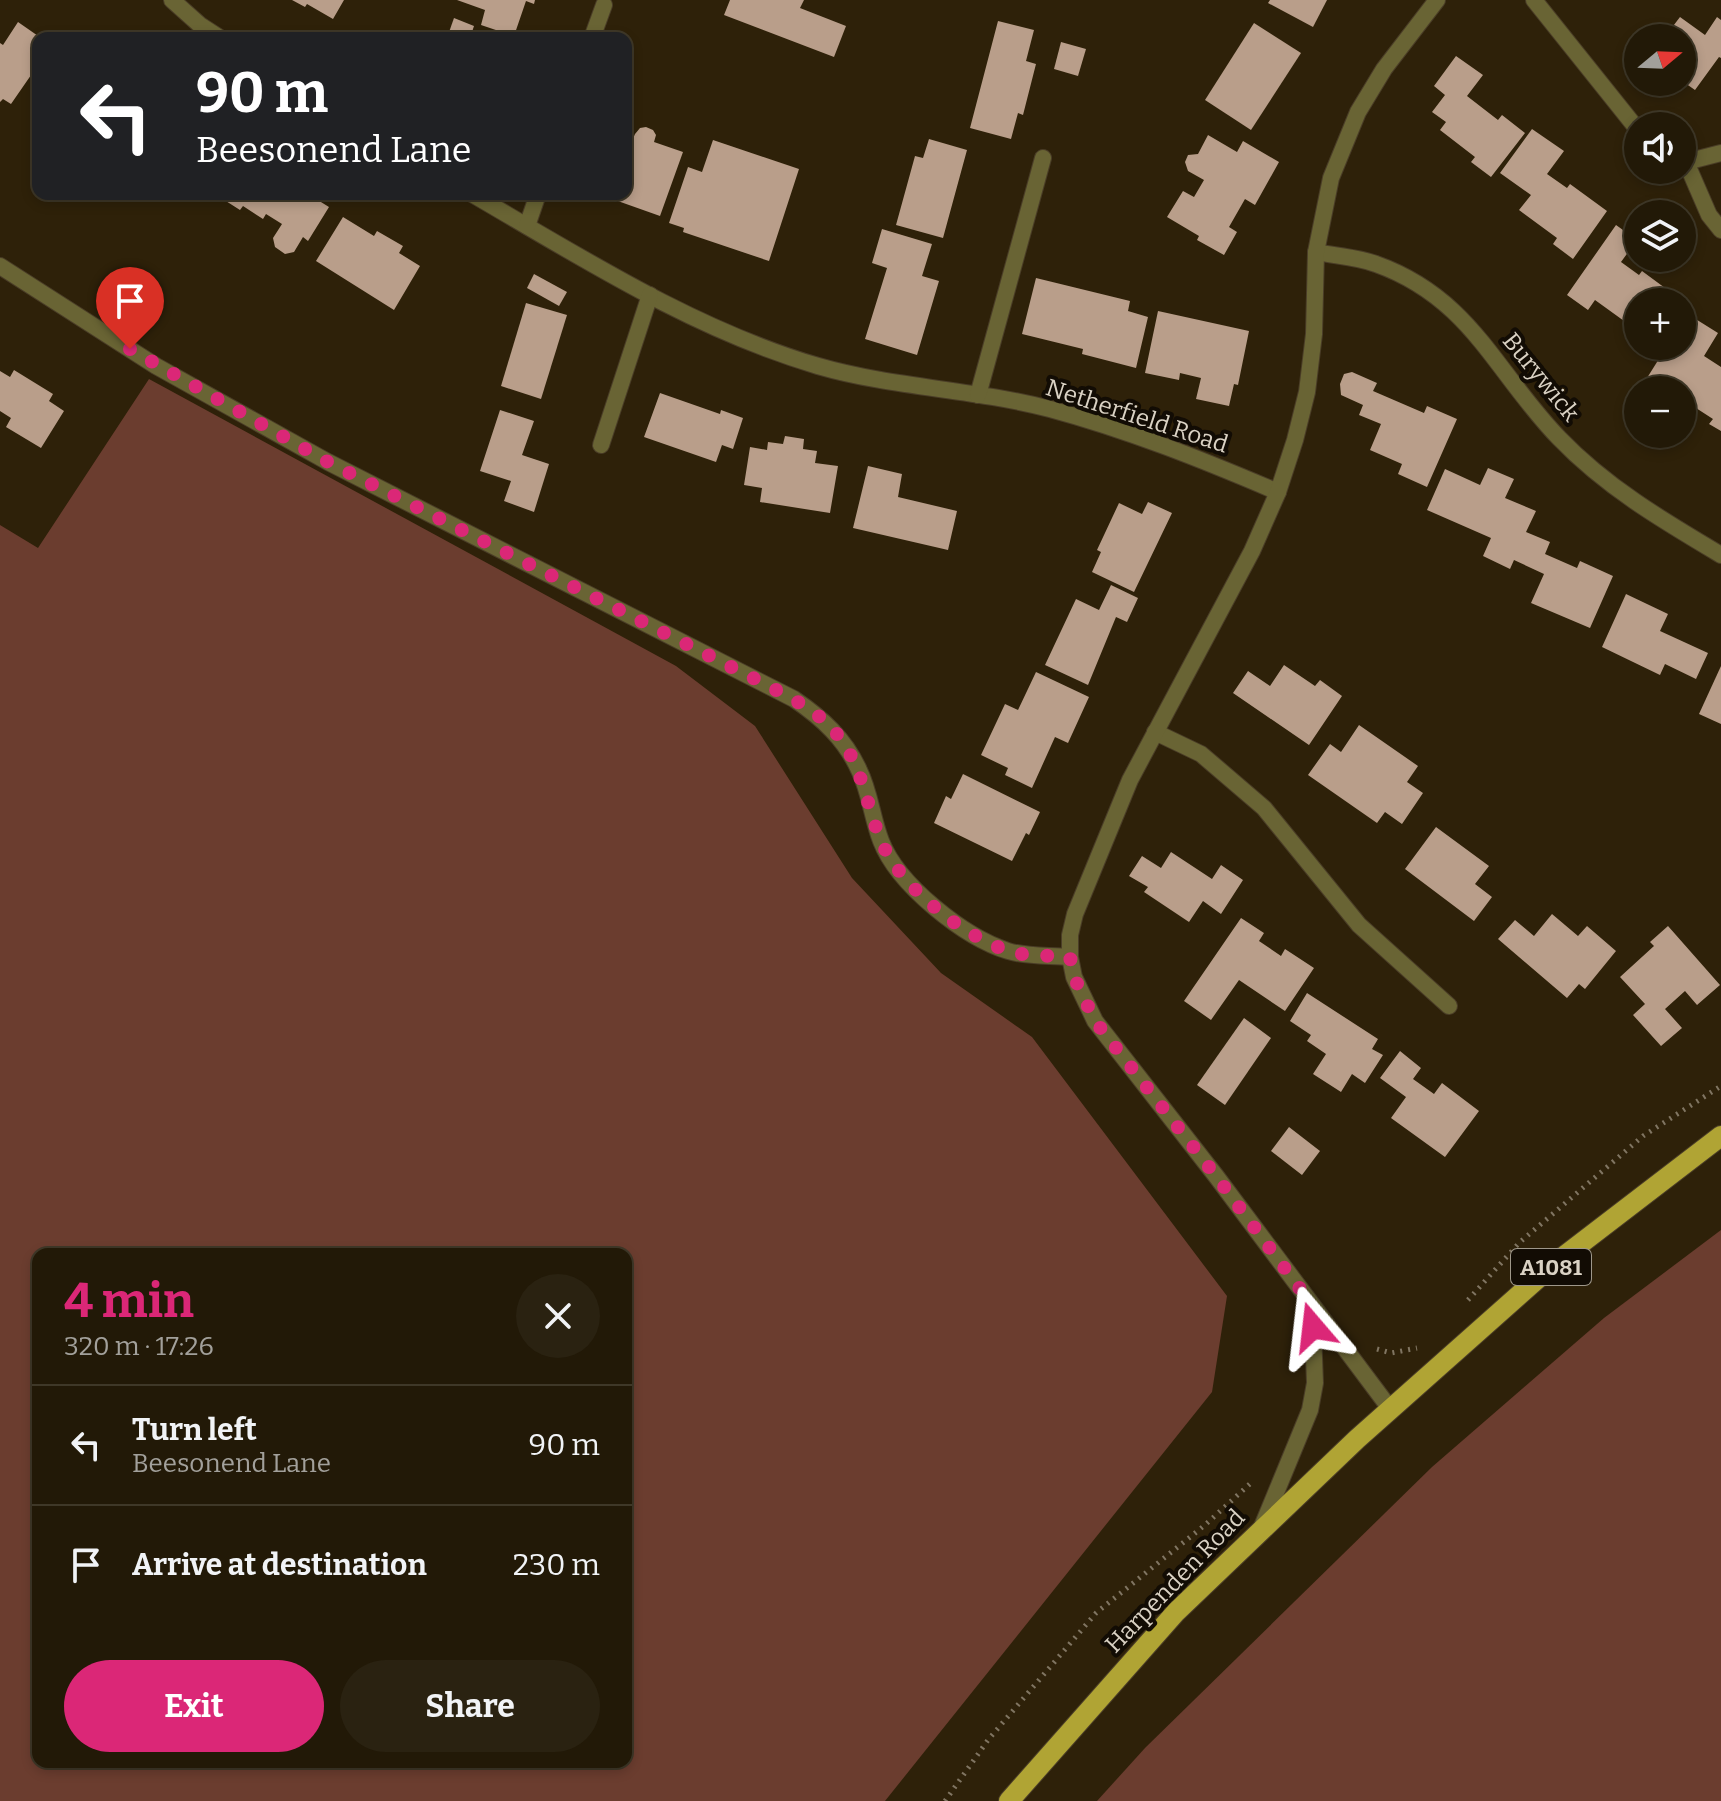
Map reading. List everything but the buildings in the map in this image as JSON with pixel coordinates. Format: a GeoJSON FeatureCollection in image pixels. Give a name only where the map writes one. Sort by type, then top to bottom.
{"type":"FeatureCollection","features":[{"type":"Feature","properties":{"kind":"main road","name":"A1081"},"geometry":{"type":"LineString","coordinates":[[1391,1410],[1554,1264],[1721,1136]]}},
{"type":"Feature","properties":{"kind":"main road","name":"Harpenden Road"},"geometry":{"type":"LineString","coordinates":[[1009,1801],[1176,1612],[1391,1410]]}},
{"type":"Feature","properties":{"kind":"street"},"geometry":{"type":"LineString","coordinates":[[172,0],[211,32]]}},
{"type":"Feature","properties":{"kind":"street"},"geometry":{"type":"LineString","coordinates":[[1391,1410],[1216,1176],[1095,1021],[1074,977],[1070,935],[1075,914],[1130,780],[1252,551],[1278,492],[1307,392],[1314,334],[1316,252],[1331,178],[1358,112],[1384,69],[1437,0]]}},
{"type":"Feature","properties":{"kind":"street"},"geometry":{"type":"LineString","coordinates":[[1534,0],[1624,112]]}},
{"type":"Feature","properties":{"kind":"street"},"geometry":{"type":"LineString","coordinates":[[594,32],[604,5]]}},
{"type":"Feature","properties":{"kind":"street"},"geometry":{"type":"LineString","coordinates":[[1696,159],[1721,153]]}},
{"type":"Feature","properties":{"kind":"street"},"geometry":{"type":"LineString","coordinates":[[978,395],[1043,158]]}},
{"type":"Feature","properties":{"kind":"street"},"geometry":{"type":"LineString","coordinates":[[1694,184],[1709,215],[1721,230]]}},
{"type":"Feature","properties":{"kind":"street","name":"Netherfield Road"},"geometry":{"type":"LineString","coordinates":[[482,200],[650,295],[744,340],[818,366],[887,382],[1049,409],[1193,457],[1278,492]]}},
{"type":"Feature","properties":{"kind":"street"},"geometry":{"type":"LineString","coordinates":[[527,226],[536,200]]}},
{"type":"Feature","properties":{"kind":"street","name":"Burywick"},"geometry":{"type":"LineString","coordinates":[[1316,252],[1375,263],[1413,280],[1444,300],[1473,330],[1556,435],[1596,474],[1646,511],[1721,555]]}},
{"type":"Feature","properties":{"kind":"street"},"geometry":{"type":"LineString","coordinates":[[0,266],[156,366],[328,462],[794,699],[818,715],[842,739],[860,772],[882,843],[896,868],[923,896],[967,932],[988,943],[1012,952],[1070,957]]}},
{"type":"Feature","properties":{"kind":"street"},"geometry":{"type":"LineString","coordinates":[[601,445],[650,295]]}},
{"type":"Feature","properties":{"kind":"street"},"geometry":{"type":"LineString","coordinates":[[1155,732],[1201,754],[1264,808],[1359,925],[1449,1006]]}},
{"type":"Feature","properties":{"kind":"street"},"geometry":{"type":"LineString","coordinates":[[1261,1531],[1310,1410],[1315,1383],[1312,1305]]}},
{"type":"Feature","properties":{"kind":"path"},"geometry":{"type":"LineString","coordinates":[[1466,1302],[1519,1243],[1643,1136],[1721,1086]]}},
{"type":"Feature","properties":{"kind":"path"},"geometry":{"type":"LineString","coordinates":[[1369,1344],[1391,1353],[1408,1351],[1427,1342]]}},
{"type":"Feature","properties":{"kind":"path"},"geometry":{"type":"LineString","coordinates":[[945,1801],[988,1740],[1096,1613],[1205,1525],[1258,1477]]}},
{"type":"Feature","properties":{"kind":"shaded area"},"geometry":{"type":"Polygon","coordinates":[[[149,379],[676,666],[755,726],[852,878],[941,973],[1032,1037],[1227,1296],[1212,1392],[885,1801],[0,1801],[0,525],[38,548],[149,379]]]}},
{"type":"Feature","properties":{"kind":"shaded area"},"geometry":{"type":"Polygon","coordinates":[[[1721,1230],[1721,1801],[1097,1801],[1145,1748],[1432,1467],[1604,1318],[1721,1230]]]}},
{"type":"Feature","properties":{"kind":"route"},"geometry":{"type":"LineString","coordinates":[[130,349],[328,462],[794,699],[818,715],[842,739],[860,772],[882,843],[896,868],[923,896],[967,932],[988,943],[1012,952],[1070,957],[1081,995],[1095,1021],[1312,1305],[1313,1327]]}}]}
